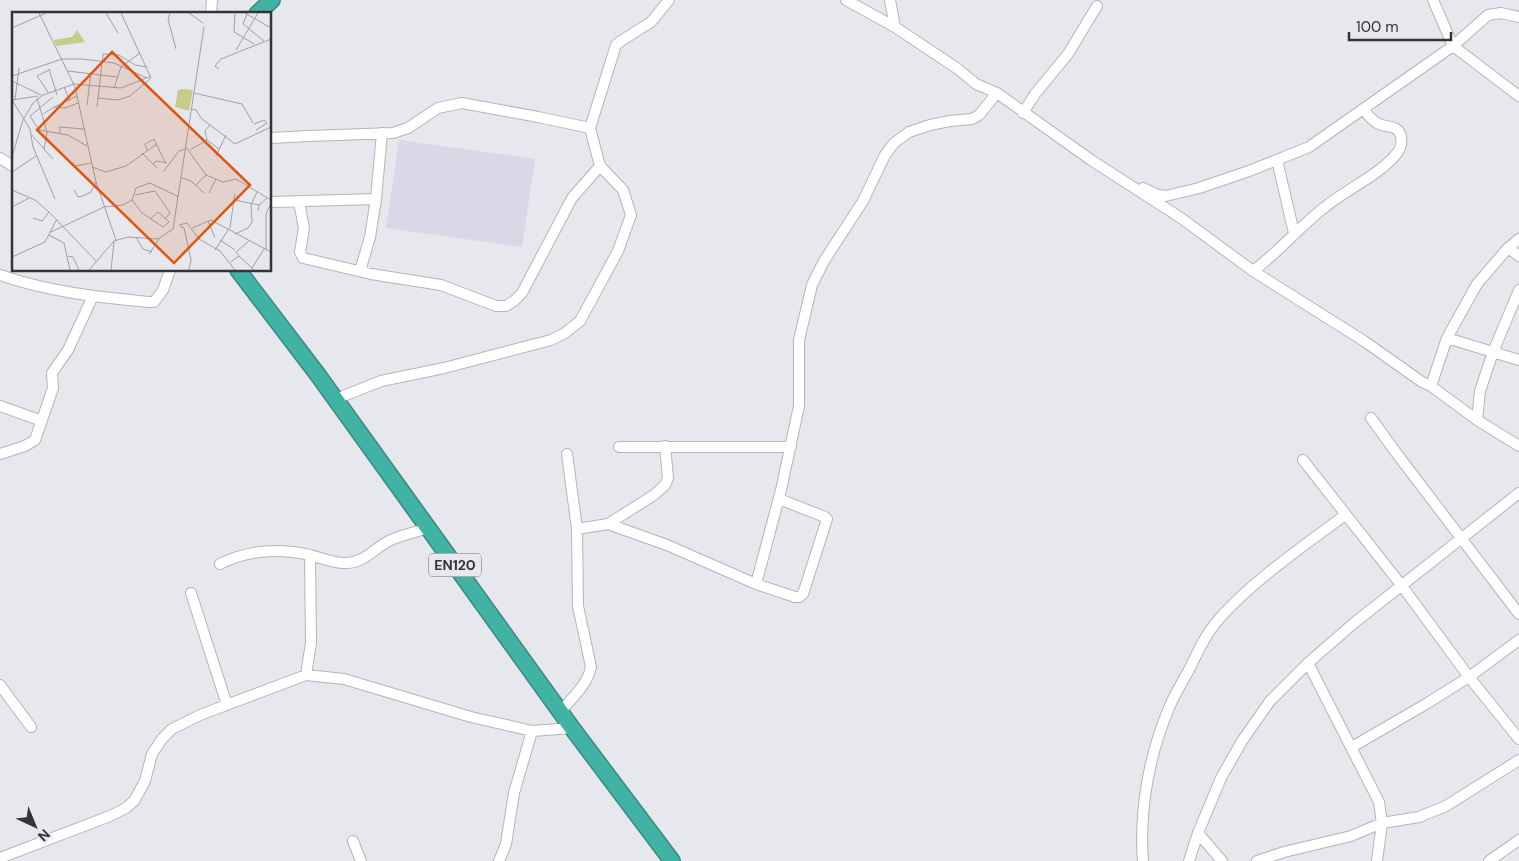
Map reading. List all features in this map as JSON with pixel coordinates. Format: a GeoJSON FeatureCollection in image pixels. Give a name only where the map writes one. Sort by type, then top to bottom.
{"type":"FeatureCollection","features":[{"type":"Feature","properties":{"kind":"highway"},"geometry":{"type":"LineString","coordinates":[[259,12],[272,0]]}},
{"type":"Feature","properties":{"kind":"highway","name":"EN120"},"geometry":{"type":"LineString","coordinates":[[239,271],[336,399],[562,711],[572,728],[672,861]]}},
{"type":"Feature","properties":{"kind":"street"},"geometry":{"type":"LineString","coordinates":[[336,399],[381,381],[444,368],[551,340],[565,333],[580,321],[618,251],[631,215],[623,190],[600,166],[590,128],[616,46],[651,22],[669,0]]}},
{"type":"Feature","properties":{"kind":"street"},"geometry":{"type":"LineString","coordinates":[[846,0],[895,27],[958,69],[976,84],[997,93],[1091,160],[1182,218],[1253,271],[1364,341],[1422,382],[1431,386],[1477,420],[1519,446]]}},
{"type":"Feature","properties":{"kind":"street"},"geometry":{"type":"LineString","coordinates":[[890,0],[895,27]]}},
{"type":"Feature","properties":{"kind":"street"},"geometry":{"type":"LineString","coordinates":[[1433,0],[1453,46],[1519,96]]}},
{"type":"Feature","properties":{"kind":"street"},"geometry":{"type":"LineString","coordinates":[[1023,113],[1035,94],[1068,54],[1097,6]]}},
{"type":"Feature","properties":{"kind":"street"},"geometry":{"type":"LineString","coordinates":[[1126,181],[1166,196],[1199,188],[1309,147],[1453,46],[1488,15],[1501,13],[1519,17]]}},
{"type":"Feature","properties":{"kind":"street"},"geometry":{"type":"LineString","coordinates":[[756,584],[779,500],[799,406],[799,340],[812,284],[824,261],[863,201],[885,156],[894,143],[909,132],[930,125],[972,119],[979,115],[997,93]]}},
{"type":"Feature","properties":{"kind":"street"},"geometry":{"type":"LineString","coordinates":[[271,138],[393,133],[408,128],[438,108],[462,103],[590,128]]}},
{"type":"Feature","properties":{"kind":"street"},"geometry":{"type":"LineString","coordinates":[[1253,271],[1268,260],[1294,233],[1324,207],[1348,189],[1374,174],[1400,150],[1401,136],[1397,129],[1389,125],[1379,124],[1363,109]]}},
{"type":"Feature","properties":{"kind":"street"},"geometry":{"type":"LineString","coordinates":[[360,271],[370,237],[376,199],[382,133]]}},
{"type":"Feature","properties":{"kind":"street"},"geometry":{"type":"LineString","coordinates":[[0,158],[12,166]]}},
{"type":"Feature","properties":{"kind":"street"},"geometry":{"type":"LineString","coordinates":[[1277,160],[1294,233]]}},
{"type":"Feature","properties":{"kind":"street"},"geometry":{"type":"LineString","coordinates":[[299,202],[304,228],[300,252],[301,257],[360,271],[441,285],[485,303],[506,306],[522,294],[572,198],[600,166]]}},
{"type":"Feature","properties":{"kind":"street"},"geometry":{"type":"LineString","coordinates":[[271,202],[376,199]]}},
{"type":"Feature","properties":{"kind":"street"},"geometry":{"type":"LineString","coordinates":[[1431,386],[1447,338],[1477,284],[1508,248],[1519,239]]}},
{"type":"Feature","properties":{"kind":"street"},"geometry":{"type":"LineString","coordinates":[[1508,248],[1519,256]]}},
{"type":"Feature","properties":{"kind":"street"},"geometry":{"type":"LineString","coordinates":[[0,275],[24,283],[76,294],[154,302],[163,290],[170,271]]}},
{"type":"Feature","properties":{"kind":"street"},"geometry":{"type":"LineString","coordinates":[[1477,420],[1480,391],[1493,352],[1519,290]]}},
{"type":"Feature","properties":{"kind":"street"},"geometry":{"type":"LineString","coordinates":[[0,454],[25,446],[36,440],[53,388],[52,373],[68,350],[93,296]]}},
{"type":"Feature","properties":{"kind":"street"},"geometry":{"type":"LineString","coordinates":[[1447,338],[1519,360]]}},
{"type":"Feature","properties":{"kind":"street"},"geometry":{"type":"LineString","coordinates":[[0,406],[42,421]]}},
{"type":"Feature","properties":{"kind":"street"},"geometry":{"type":"LineString","coordinates":[[1371,418],[1519,614]]}},
{"type":"Feature","properties":{"kind":"street"},"geometry":{"type":"LineString","coordinates":[[577,529],[608,524],[654,495],[665,485],[668,478],[666,446]]}},
{"type":"Feature","properties":{"kind":"street"},"geometry":{"type":"LineString","coordinates":[[619,447],[791,447]]}},
{"type":"Feature","properties":{"kind":"street"},"geometry":{"type":"LineString","coordinates":[[562,711],[585,682],[590,674],[591,667],[578,606],[577,529],[566,454]]}},
{"type":"Feature","properties":{"kind":"street"},"geometry":{"type":"LineString","coordinates":[[1303,460],[1402,586],[1469,677],[1519,739]]}},
{"type":"Feature","properties":{"kind":"street"},"geometry":{"type":"LineString","coordinates":[[1189,861],[1198,833],[1221,778],[1242,741],[1270,701],[1308,663],[1354,624],[1519,493]]}},
{"type":"Feature","properties":{"kind":"street"},"geometry":{"type":"LineString","coordinates":[[608,524],[667,544],[756,584],[799,597],[803,594],[827,519],[779,500]]}},
{"type":"Feature","properties":{"kind":"street"},"geometry":{"type":"LineString","coordinates":[[1143,861],[1141,837],[1148,778],[1156,745],[1168,708],[1205,638],[1219,619],[1250,590],[1293,554],[1345,515]]}},
{"type":"Feature","properties":{"kind":"street"},"geometry":{"type":"LineString","coordinates":[[220,564],[232,558],[270,550],[287,550],[345,563],[356,562],[366,558],[390,540],[428,528]]}},
{"type":"Feature","properties":{"kind":"street"},"geometry":{"type":"LineString","coordinates":[[306,675],[311,643],[310,555]]}},
{"type":"Feature","properties":{"kind":"street"},"geometry":{"type":"LineString","coordinates":[[191,593],[227,705]]}},
{"type":"Feature","properties":{"kind":"street"},"geometry":{"type":"LineString","coordinates":[[1352,747],[1469,677],[1519,640]]}},
{"type":"Feature","properties":{"kind":"street"},"geometry":{"type":"LineString","coordinates":[[1308,663],[1379,802],[1382,822],[1377,861]]}},
{"type":"Feature","properties":{"kind":"street"},"geometry":{"type":"LineString","coordinates":[[0,858],[110,816],[126,808],[140,792],[152,754],[162,739],[172,729],[227,705],[306,675],[344,679],[471,717],[532,731],[572,728]]}},
{"type":"Feature","properties":{"kind":"street"},"geometry":{"type":"LineString","coordinates":[[1,690],[31,727]]}},
{"type":"Feature","properties":{"kind":"street"},"geometry":{"type":"LineString","coordinates":[[499,861],[506,844],[514,793],[532,731]]}},
{"type":"Feature","properties":{"kind":"street"},"geometry":{"type":"LineString","coordinates":[[1257,861],[1284,852],[1352,836],[1382,822],[1419,817],[1446,806],[1519,760]]}},
{"type":"Feature","properties":{"kind":"street"},"geometry":{"type":"LineString","coordinates":[[1198,833],[1222,861]]}},
{"type":"Feature","properties":{"kind":"street"},"geometry":{"type":"LineString","coordinates":[[1489,861],[1519,840]]}},
{"type":"Feature","properties":{"kind":"street"},"geometry":{"type":"LineString","coordinates":[[354,841],[361,861]]}},
{"type":"Feature","properties":{"kind":"shaded area"},"geometry":{"type":"Polygon","coordinates":[[[399,140],[535,159],[522,247],[386,228],[399,140]]]}}]}
